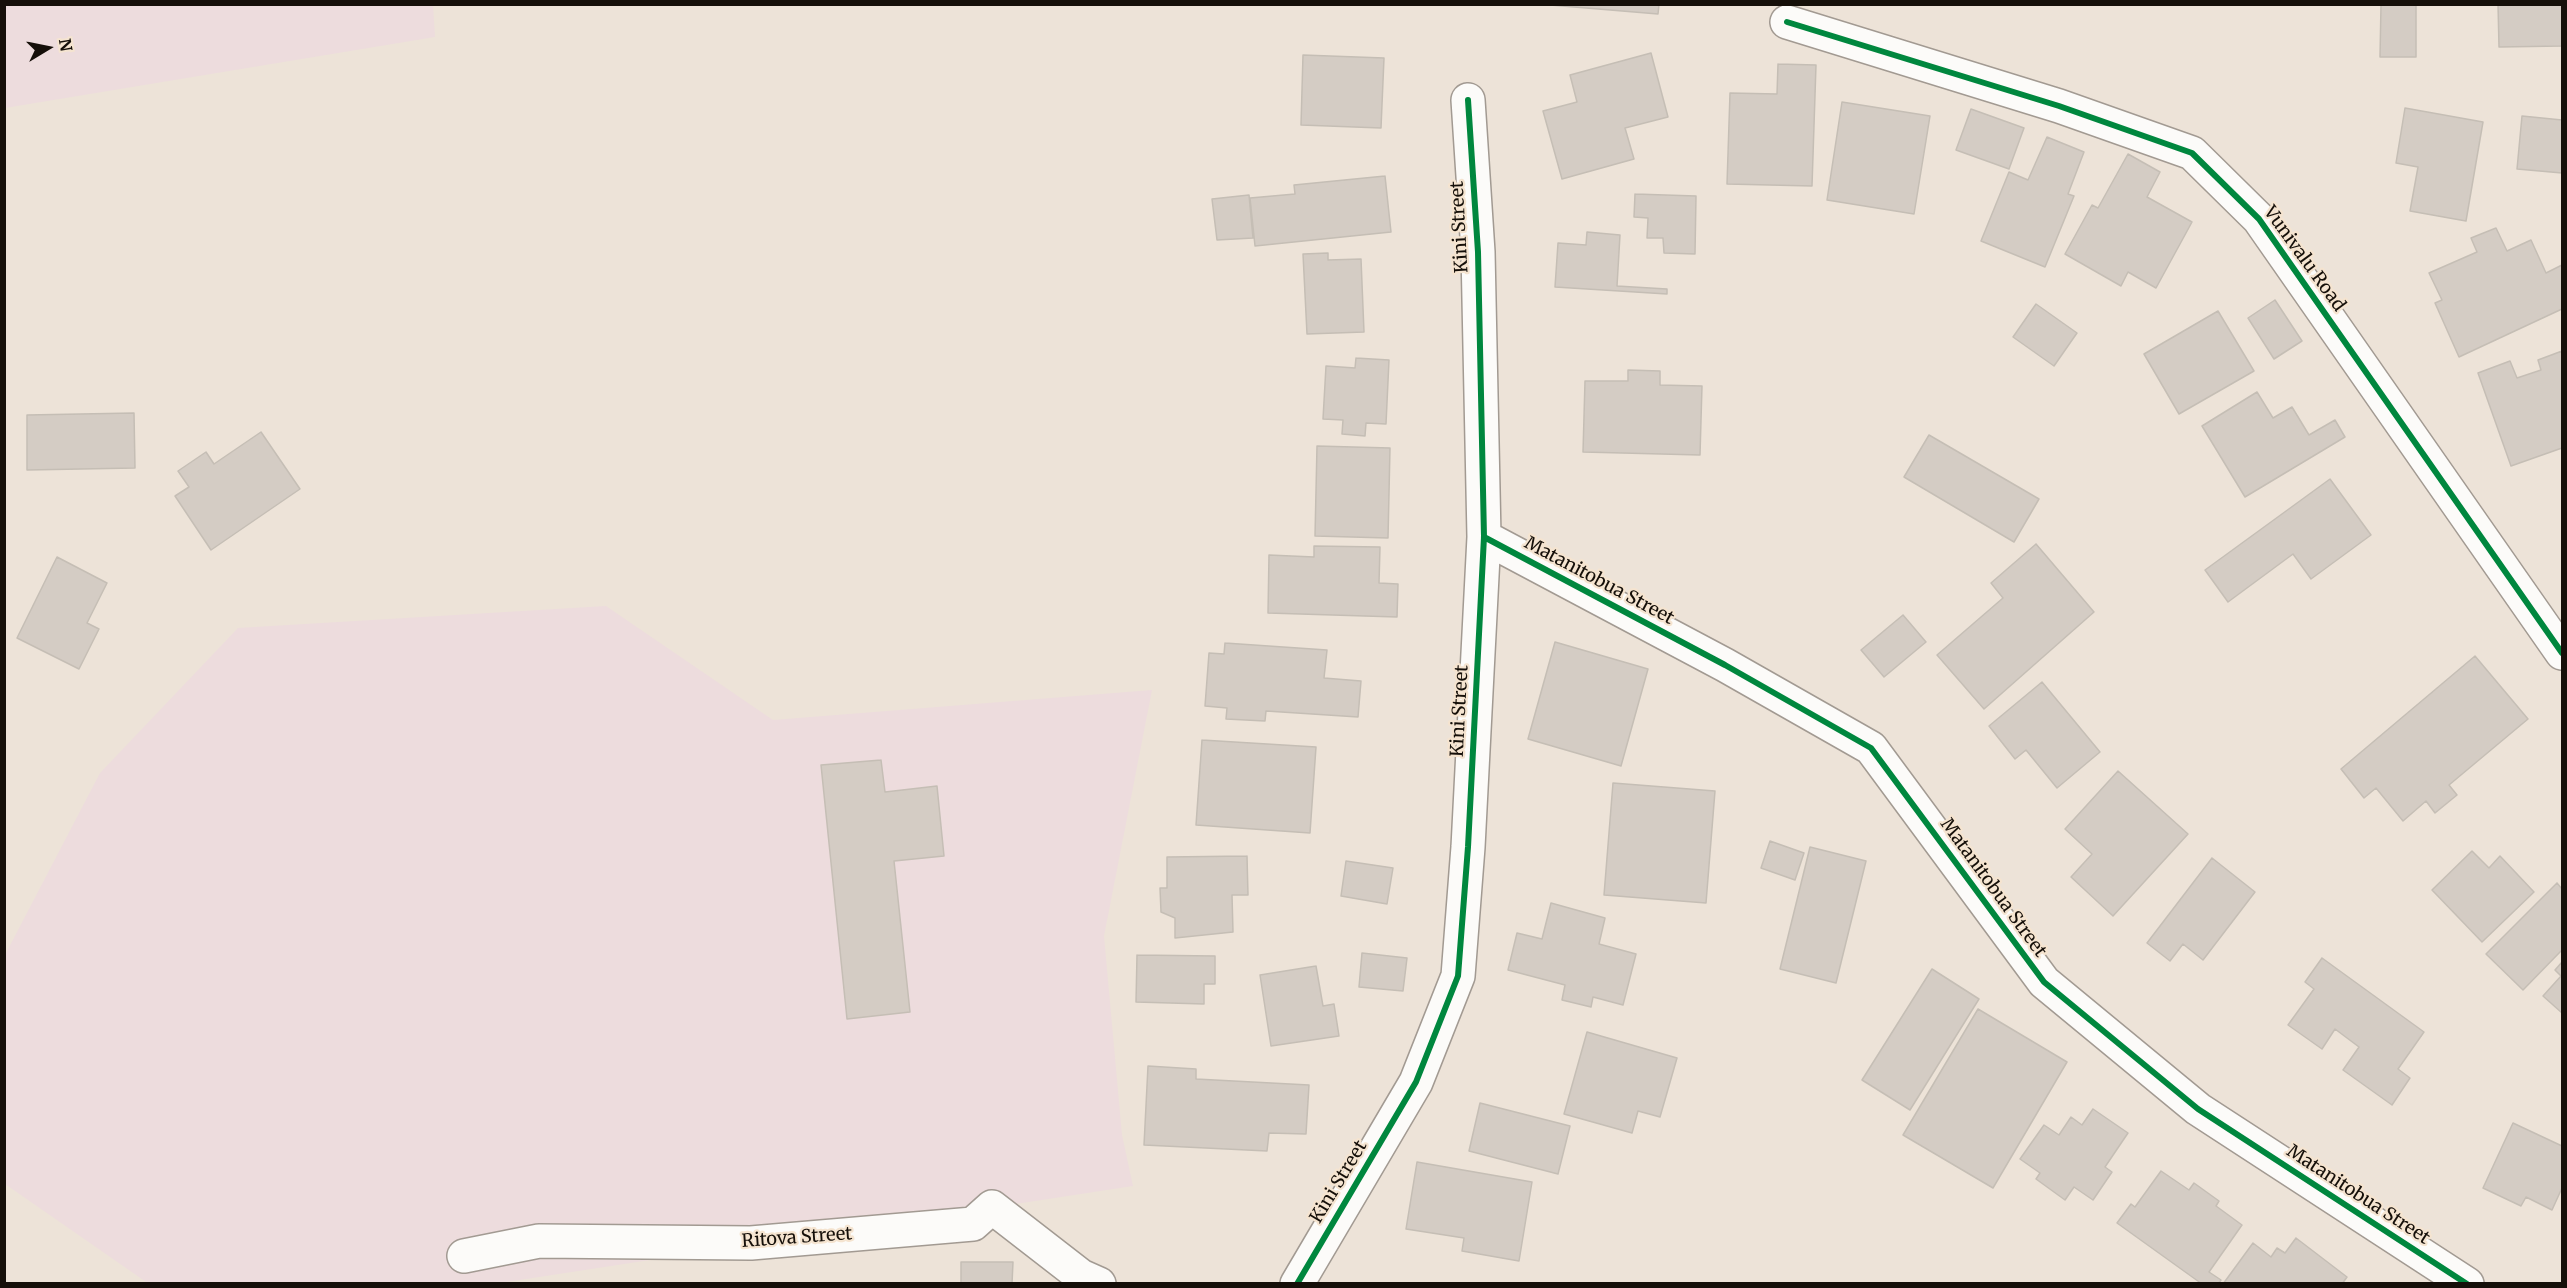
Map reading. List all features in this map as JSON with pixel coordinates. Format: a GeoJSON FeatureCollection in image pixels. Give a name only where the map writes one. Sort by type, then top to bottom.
{"type":"FeatureCollection","features":[{"type":"Feature","properties":{"kind":"street","name":"Vunivalu Road"},"geometry":{"type":"LineString","coordinates":[[1787,22],[2059,106],[2192,153],[2259,219],[2553,625],[2562,653]]}},
{"type":"Feature","properties":{"kind":"street","name":"Kini Street"},"geometry":{"type":"LineString","coordinates":[[1297,1284],[1416,1082],[1458,976],[1468,847],[1484,537],[1478,252],[1468,100]]}},
{"type":"Feature","properties":{"kind":"street","name":"Matanitobua Street"},"geometry":{"type":"LineString","coordinates":[[1484,537],[1725,665],[1871,748],[2044,982],[2198,1109],[2467,1284]]}},
{"type":"Feature","properties":{"kind":"street","name":"Ritova Street"},"geometry":{"type":"LineString","coordinates":[[464,1257],[539,1241],[751,1243],[973,1224],[992,1207],[1082,1276],[1099,1284]]}},
{"type":"Feature","properties":{"kind":"shaded area"},"geometry":{"type":"Polygon","coordinates":[[[5,4],[433,5],[435,37],[5,108],[5,4]]]}},
{"type":"Feature","properties":{"kind":"shaded area"},"geometry":{"type":"Polygon","coordinates":[[[606,606],[773,720],[1152,690],[1104,936],[1122,1135],[1133,1186],[500,1283],[149,1284],[5,1184],[5,955],[100,773],[238,628],[606,606]]]}},
{"type":"Feature","properties":{"kind":"building"},"geometry":{"type":"Polygon","coordinates":[[[1538,4],[1659,4],[1658,14],[1538,4]]]}},
{"type":"Feature","properties":{"kind":"building"},"geometry":{"type":"Polygon","coordinates":[[[2498,4],[2562,4],[2562,46],[2499,47],[2498,4]]]}},
{"type":"Feature","properties":{"kind":"building"},"geometry":{"type":"Polygon","coordinates":[[[2381,5],[2416,5],[2416,57],[2380,57],[2381,5]]]}},
{"type":"Feature","properties":{"kind":"building"},"geometry":{"type":"Polygon","coordinates":[[[1651,53],[1668,117],[1625,128],[1634,159],[1562,179],[1543,111],[1577,102],[1570,75],[1651,53]]]}},
{"type":"Feature","properties":{"kind":"building"},"geometry":{"type":"Polygon","coordinates":[[[1303,55],[1384,58],[1381,128],[1301,125],[1303,55]]]}},
{"type":"Feature","properties":{"kind":"building"},"geometry":{"type":"Polygon","coordinates":[[[1778,64],[1816,65],[1812,186],[1727,184],[1730,93],[1777,94],[1778,64]]]}},
{"type":"Feature","properties":{"kind":"building"},"geometry":{"type":"Polygon","coordinates":[[[1842,102],[1930,116],[1914,214],[1827,200],[1842,102]]]}},
{"type":"Feature","properties":{"kind":"building"},"geometry":{"type":"Polygon","coordinates":[[[2405,108],[2483,122],[2466,221],[2410,211],[2418,167],[2396,163],[2405,108]]]}},
{"type":"Feature","properties":{"kind":"building"},"geometry":{"type":"Polygon","coordinates":[[[1971,109],[2024,128],[2009,169],[1956,150],[1971,109]]]}},
{"type":"Feature","properties":{"kind":"building"},"geometry":{"type":"Polygon","coordinates":[[[2522,116],[2562,120],[2562,173],[2517,169],[2522,116]]]}},
{"type":"Feature","properties":{"kind":"building"},"geometry":{"type":"Polygon","coordinates":[[[2047,137],[2084,152],[2068,194],[2074,196],[2045,267],[1981,241],[2009,172],[2028,180],[2047,137]]]}},
{"type":"Feature","properties":{"kind":"building"},"geometry":{"type":"Polygon","coordinates":[[[2128,154],[2160,172],[2147,197],[2192,222],[2156,288],[2128,272],[2121,286],[2065,254],[2092,205],[2098,208],[2128,154]]]}},
{"type":"Feature","properties":{"kind":"building"},"geometry":{"type":"Polygon","coordinates":[[[1385,176],[1391,232],[1255,246],[1250,198],[1295,194],[1294,185],[1385,176]]]}},
{"type":"Feature","properties":{"kind":"building"},"geometry":{"type":"Polygon","coordinates":[[[1635,194],[1696,196],[1695,254],[1664,253],[1663,238],[1647,238],[1648,218],[1634,217],[1635,194]]]}},
{"type":"Feature","properties":{"kind":"building"},"geometry":{"type":"Polygon","coordinates":[[[1249,195],[1253,238],[1217,240],[1212,199],[1249,195]]]}},
{"type":"Feature","properties":{"kind":"building"},"geometry":{"type":"Polygon","coordinates":[[[2496,228],[2507,251],[2531,240],[2546,273],[2562,265],[2562,309],[2459,357],[2435,303],[2442,300],[2429,273],[2477,252],[2471,238],[2496,228]]]}},
{"type":"Feature","properties":{"kind":"building"},"geometry":{"type":"Polygon","coordinates":[[[1587,232],[1620,235],[1617,286],[1667,289],[1667,294],[1555,287],[1558,243],[1586,245],[1587,232]]]}},
{"type":"Feature","properties":{"kind":"building"},"geometry":{"type":"Polygon","coordinates":[[[1328,253],[1328,260],[1361,259],[1364,332],[1307,334],[1303,254],[1328,253]]]}},
{"type":"Feature","properties":{"kind":"building"},"geometry":{"type":"Polygon","coordinates":[[[2275,300],[2302,341],[2274,359],[2248,318],[2275,300]]]}},
{"type":"Feature","properties":{"kind":"building"},"geometry":{"type":"Polygon","coordinates":[[[2036,304],[2077,333],[2054,366],[2013,337],[2036,304]]]}},
{"type":"Feature","properties":{"kind":"building"},"geometry":{"type":"Polygon","coordinates":[[[2218,311],[2254,371],[2179,414],[2144,354],[2218,311]]]}},
{"type":"Feature","properties":{"kind":"building"},"geometry":{"type":"Polygon","coordinates":[[[2562,351],[2562,448],[2511,466],[2478,373],[2510,361],[2517,378],[2541,370],[2538,360],[2562,351]]]}},
{"type":"Feature","properties":{"kind":"building"},"geometry":{"type":"Polygon","coordinates":[[[1356,358],[1389,360],[1386,424],[1366,423],[1365,436],[1342,434],[1343,420],[1323,419],[1326,366],[1355,368],[1356,358]]]}},
{"type":"Feature","properties":{"kind":"building"},"geometry":{"type":"Polygon","coordinates":[[[1628,370],[1660,371],[1660,385],[1702,386],[1700,455],[1583,452],[1585,381],[1628,381],[1628,370]]]}},
{"type":"Feature","properties":{"kind":"building"},"geometry":{"type":"Polygon","coordinates":[[[2257,392],[2273,418],[2292,407],[2309,435],[2335,420],[2345,437],[2245,497],[2202,426],[2257,392]]]}},
{"type":"Feature","properties":{"kind":"building"},"geometry":{"type":"Polygon","coordinates":[[[134,413],[135,468],[27,470],[27,415],[134,413]]]}},
{"type":"Feature","properties":{"kind":"building"},"geometry":{"type":"Polygon","coordinates":[[[261,432],[300,489],[211,550],[175,496],[189,487],[178,471],[206,452],[214,464],[261,432]]]}},
{"type":"Feature","properties":{"kind":"building"},"geometry":{"type":"Polygon","coordinates":[[[1929,435],[2039,499],[2014,542],[1904,477],[1929,435]]]}},
{"type":"Feature","properties":{"kind":"building"},"geometry":{"type":"Polygon","coordinates":[[[1317,446],[1390,448],[1388,538],[1315,536],[1317,446]]]}},
{"type":"Feature","properties":{"kind":"building"},"geometry":{"type":"Polygon","coordinates":[[[2330,479],[2371,535],[2311,579],[2293,554],[2228,602],[2205,570],[2330,479]]]}},
{"type":"Feature","properties":{"kind":"building"},"geometry":{"type":"Polygon","coordinates":[[[2036,544],[2094,612],[1984,709],[1937,655],[2003,598],[1991,583],[2036,544]]]}},
{"type":"Feature","properties":{"kind":"building"},"geometry":{"type":"Polygon","coordinates":[[[1314,546],[1380,547],[1379,583],[1398,584],[1397,617],[1268,613],[1269,555],[1314,557],[1314,546]]]}},
{"type":"Feature","properties":{"kind":"building"},"geometry":{"type":"Polygon","coordinates":[[[57,557],[107,583],[87,623],[99,629],[79,669],[17,638],[57,557]]]}},
{"type":"Feature","properties":{"kind":"building"},"geometry":{"type":"Polygon","coordinates":[[[1903,615],[1926,642],[1884,677],[1861,650],[1903,615]]]}},
{"type":"Feature","properties":{"kind":"building"},"geometry":{"type":"Polygon","coordinates":[[[1555,642],[1648,669],[1621,766],[1528,739],[1555,642]]]}},
{"type":"Feature","properties":{"kind":"building"},"geometry":{"type":"Polygon","coordinates":[[[1225,643],[1327,650],[1324,678],[1361,681],[1358,717],[1266,711],[1265,721],[1226,719],[1227,708],[1205,706],[1209,653],[1224,654],[1225,643]]]}},
{"type":"Feature","properties":{"kind":"building"},"geometry":{"type":"Polygon","coordinates":[[[2475,656],[2528,719],[2449,785],[2457,795],[2435,813],[2426,801],[2403,821],[2376,788],[2364,798],[2341,769],[2475,656]]]}},
{"type":"Feature","properties":{"kind":"building"},"geometry":{"type":"Polygon","coordinates":[[[2042,682],[2100,752],[2057,788],[2026,750],[2015,759],[1989,726],[2042,682]]]}},
{"type":"Feature","properties":{"kind":"building"},"geometry":{"type":"Polygon","coordinates":[[[1202,740],[1316,747],[1310,833],[1196,825],[1202,740]]]}},
{"type":"Feature","properties":{"kind":"building"},"geometry":{"type":"Polygon","coordinates":[[[881,760],[885,792],[937,786],[944,856],[894,861],[910,1012],[847,1019],[821,765],[881,760]]]}},
{"type":"Feature","properties":{"kind":"building"},"geometry":{"type":"Polygon","coordinates":[[[2118,771],[2188,834],[2113,916],[2071,877],[2092,854],[2065,829],[2118,771]]]}},
{"type":"Feature","properties":{"kind":"building"},"geometry":{"type":"Polygon","coordinates":[[[1613,783],[1715,791],[1706,903],[1604,895],[1613,783]]]}},
{"type":"Feature","properties":{"kind":"building"},"geometry":{"type":"Polygon","coordinates":[[[1770,841],[1804,853],[1795,880],[1761,868],[1770,841]]]}},
{"type":"Feature","properties":{"kind":"building"},"geometry":{"type":"Polygon","coordinates":[[[1810,847],[1866,861],[1836,983],[1780,969],[1810,847]]]}},
{"type":"Feature","properties":{"kind":"building"},"geometry":{"type":"Polygon","coordinates":[[[2472,851],[2489,868],[2500,856],[2534,892],[2482,942],[2432,890],[2472,851]]]}},
{"type":"Feature","properties":{"kind":"building"},"geometry":{"type":"Polygon","coordinates":[[[1247,856],[1248,895],[1232,895],[1233,932],[1175,938],[1175,918],[1161,912],[1160,888],[1167,888],[1167,857],[1247,856]]]}},
{"type":"Feature","properties":{"kind":"building"},"geometry":{"type":"Polygon","coordinates":[[[2212,858],[2255,892],[2203,960],[2183,944],[2170,961],[2147,943],[2212,858]]]}},
{"type":"Feature","properties":{"kind":"building"},"geometry":{"type":"Polygon","coordinates":[[[1346,861],[1393,868],[1387,904],[1341,896],[1346,861]]]}},
{"type":"Feature","properties":{"kind":"building"},"geometry":{"type":"Polygon","coordinates":[[[2557,883],[2562,889],[2562,950],[2523,990],[2486,954],[2557,883]]]}},
{"type":"Feature","properties":{"kind":"building"},"geometry":{"type":"Polygon","coordinates":[[[1551,903],[1605,918],[1599,944],[1636,954],[1623,1005],[1593,997],[1591,1007],[1562,1000],[1565,985],[1508,970],[1517,933],[1542,939],[1551,903]]]}},
{"type":"Feature","properties":{"kind":"building"},"geometry":{"type":"Polygon","coordinates":[[[1362,953],[1407,958],[1403,991],[1359,987],[1362,953]]]}},
{"type":"Feature","properties":{"kind":"building"},"geometry":{"type":"Polygon","coordinates":[[[1137,955],[1215,956],[1215,984],[1204,984],[1204,1004],[1136,1002],[1137,955]]]}},
{"type":"Feature","properties":{"kind":"building"},"geometry":{"type":"Polygon","coordinates":[[[2322,958],[2424,1032],[2398,1069],[2410,1078],[2392,1105],[2343,1070],[2359,1047],[2335,1029],[2322,1049],[2288,1025],[2314,989],[2305,982],[2322,958]]]}},
{"type":"Feature","properties":{"kind":"building"},"geometry":{"type":"Polygon","coordinates":[[[2562,962],[2562,1013],[2543,996],[2561,976],[2555,970],[2562,962]]]}},
{"type":"Feature","properties":{"kind":"building"},"geometry":{"type":"Polygon","coordinates":[[[1316,966],[1323,1006],[1334,1004],[1339,1036],[1271,1046],[1260,975],[1316,966]]]}},
{"type":"Feature","properties":{"kind":"building"},"geometry":{"type":"Polygon","coordinates":[[[1932,969],[1979,999],[1910,1110],[1862,1080],[1932,969]]]}},
{"type":"Feature","properties":{"kind":"building"},"geometry":{"type":"Polygon","coordinates":[[[1978,1009],[2067,1062],[1993,1188],[1903,1135],[1978,1009]]]}},
{"type":"Feature","properties":{"kind":"building"},"geometry":{"type":"Polygon","coordinates":[[[1587,1032],[1677,1058],[1660,1117],[1638,1111],[1632,1133],[1564,1114],[1587,1032]]]}},
{"type":"Feature","properties":{"kind":"building"},"geometry":{"type":"Polygon","coordinates":[[[1148,1066],[1196,1069],[1196,1079],[1309,1085],[1306,1134],[1269,1133],[1267,1151],[1144,1145],[1148,1066]]]}},
{"type":"Feature","properties":{"kind":"building"},"geometry":{"type":"Polygon","coordinates":[[[1480,1103],[1570,1126],[1558,1174],[1469,1151],[1480,1103]]]}},
{"type":"Feature","properties":{"kind":"building"},"geometry":{"type":"Polygon","coordinates":[[[2093,1109],[2128,1133],[2105,1167],[2112,1172],[2093,1200],[2074,1187],[2065,1200],[2036,1179],[2040,1173],[2020,1159],[2044,1125],[2059,1135],[2071,1117],[2082,1125],[2093,1109]]]}},
{"type":"Feature","properties":{"kind":"building"},"geometry":{"type":"Polygon","coordinates":[[[2513,1123],[2562,1146],[2562,1188],[2552,1210],[2526,1197],[2521,1206],[2483,1188],[2513,1123]]]}},
{"type":"Feature","properties":{"kind":"building"},"geometry":{"type":"Polygon","coordinates":[[[1417,1162],[1532,1182],[1519,1261],[1462,1251],[1464,1238],[1406,1229],[1417,1162]]]}},
{"type":"Feature","properties":{"kind":"building"},"geometry":{"type":"Polygon","coordinates":[[[2161,1171],[2189,1190],[2194,1183],[2219,1201],[2216,1206],[2242,1225],[2209,1272],[2221,1280],[2218,1284],[2202,1284],[2117,1223],[2131,1204],[2135,1207],[2161,1171]]]}},
{"type":"Feature","properties":{"kind":"building"},"geometry":{"type":"Polygon","coordinates":[[[2296,1238],[2347,1277],[2342,1284],[2223,1284],[2253,1243],[2271,1257],[2277,1248],[2285,1253],[2296,1238]]]}},
{"type":"Feature","properties":{"kind":"building"},"geometry":{"type":"Polygon","coordinates":[[[961,1262],[1013,1262],[1012,1284],[961,1284],[961,1262]]]}},
{"type":"Feature","properties":{"kind":"cycle path"},"geometry":{"type":"LineString","coordinates":[[1787,22],[2059,106],[2192,153],[2259,219],[2562,653]]}},
{"type":"Feature","properties":{"kind":"cycle path"},"geometry":{"type":"LineString","coordinates":[[1297,1284],[1416,1082],[1458,976],[1468,847],[1484,537],[1478,252],[1468,100]]}},
{"type":"Feature","properties":{"kind":"cycle path"},"geometry":{"type":"LineString","coordinates":[[1484,537],[1725,665],[1871,748],[2044,982],[2198,1109],[2467,1284]]}}]}
